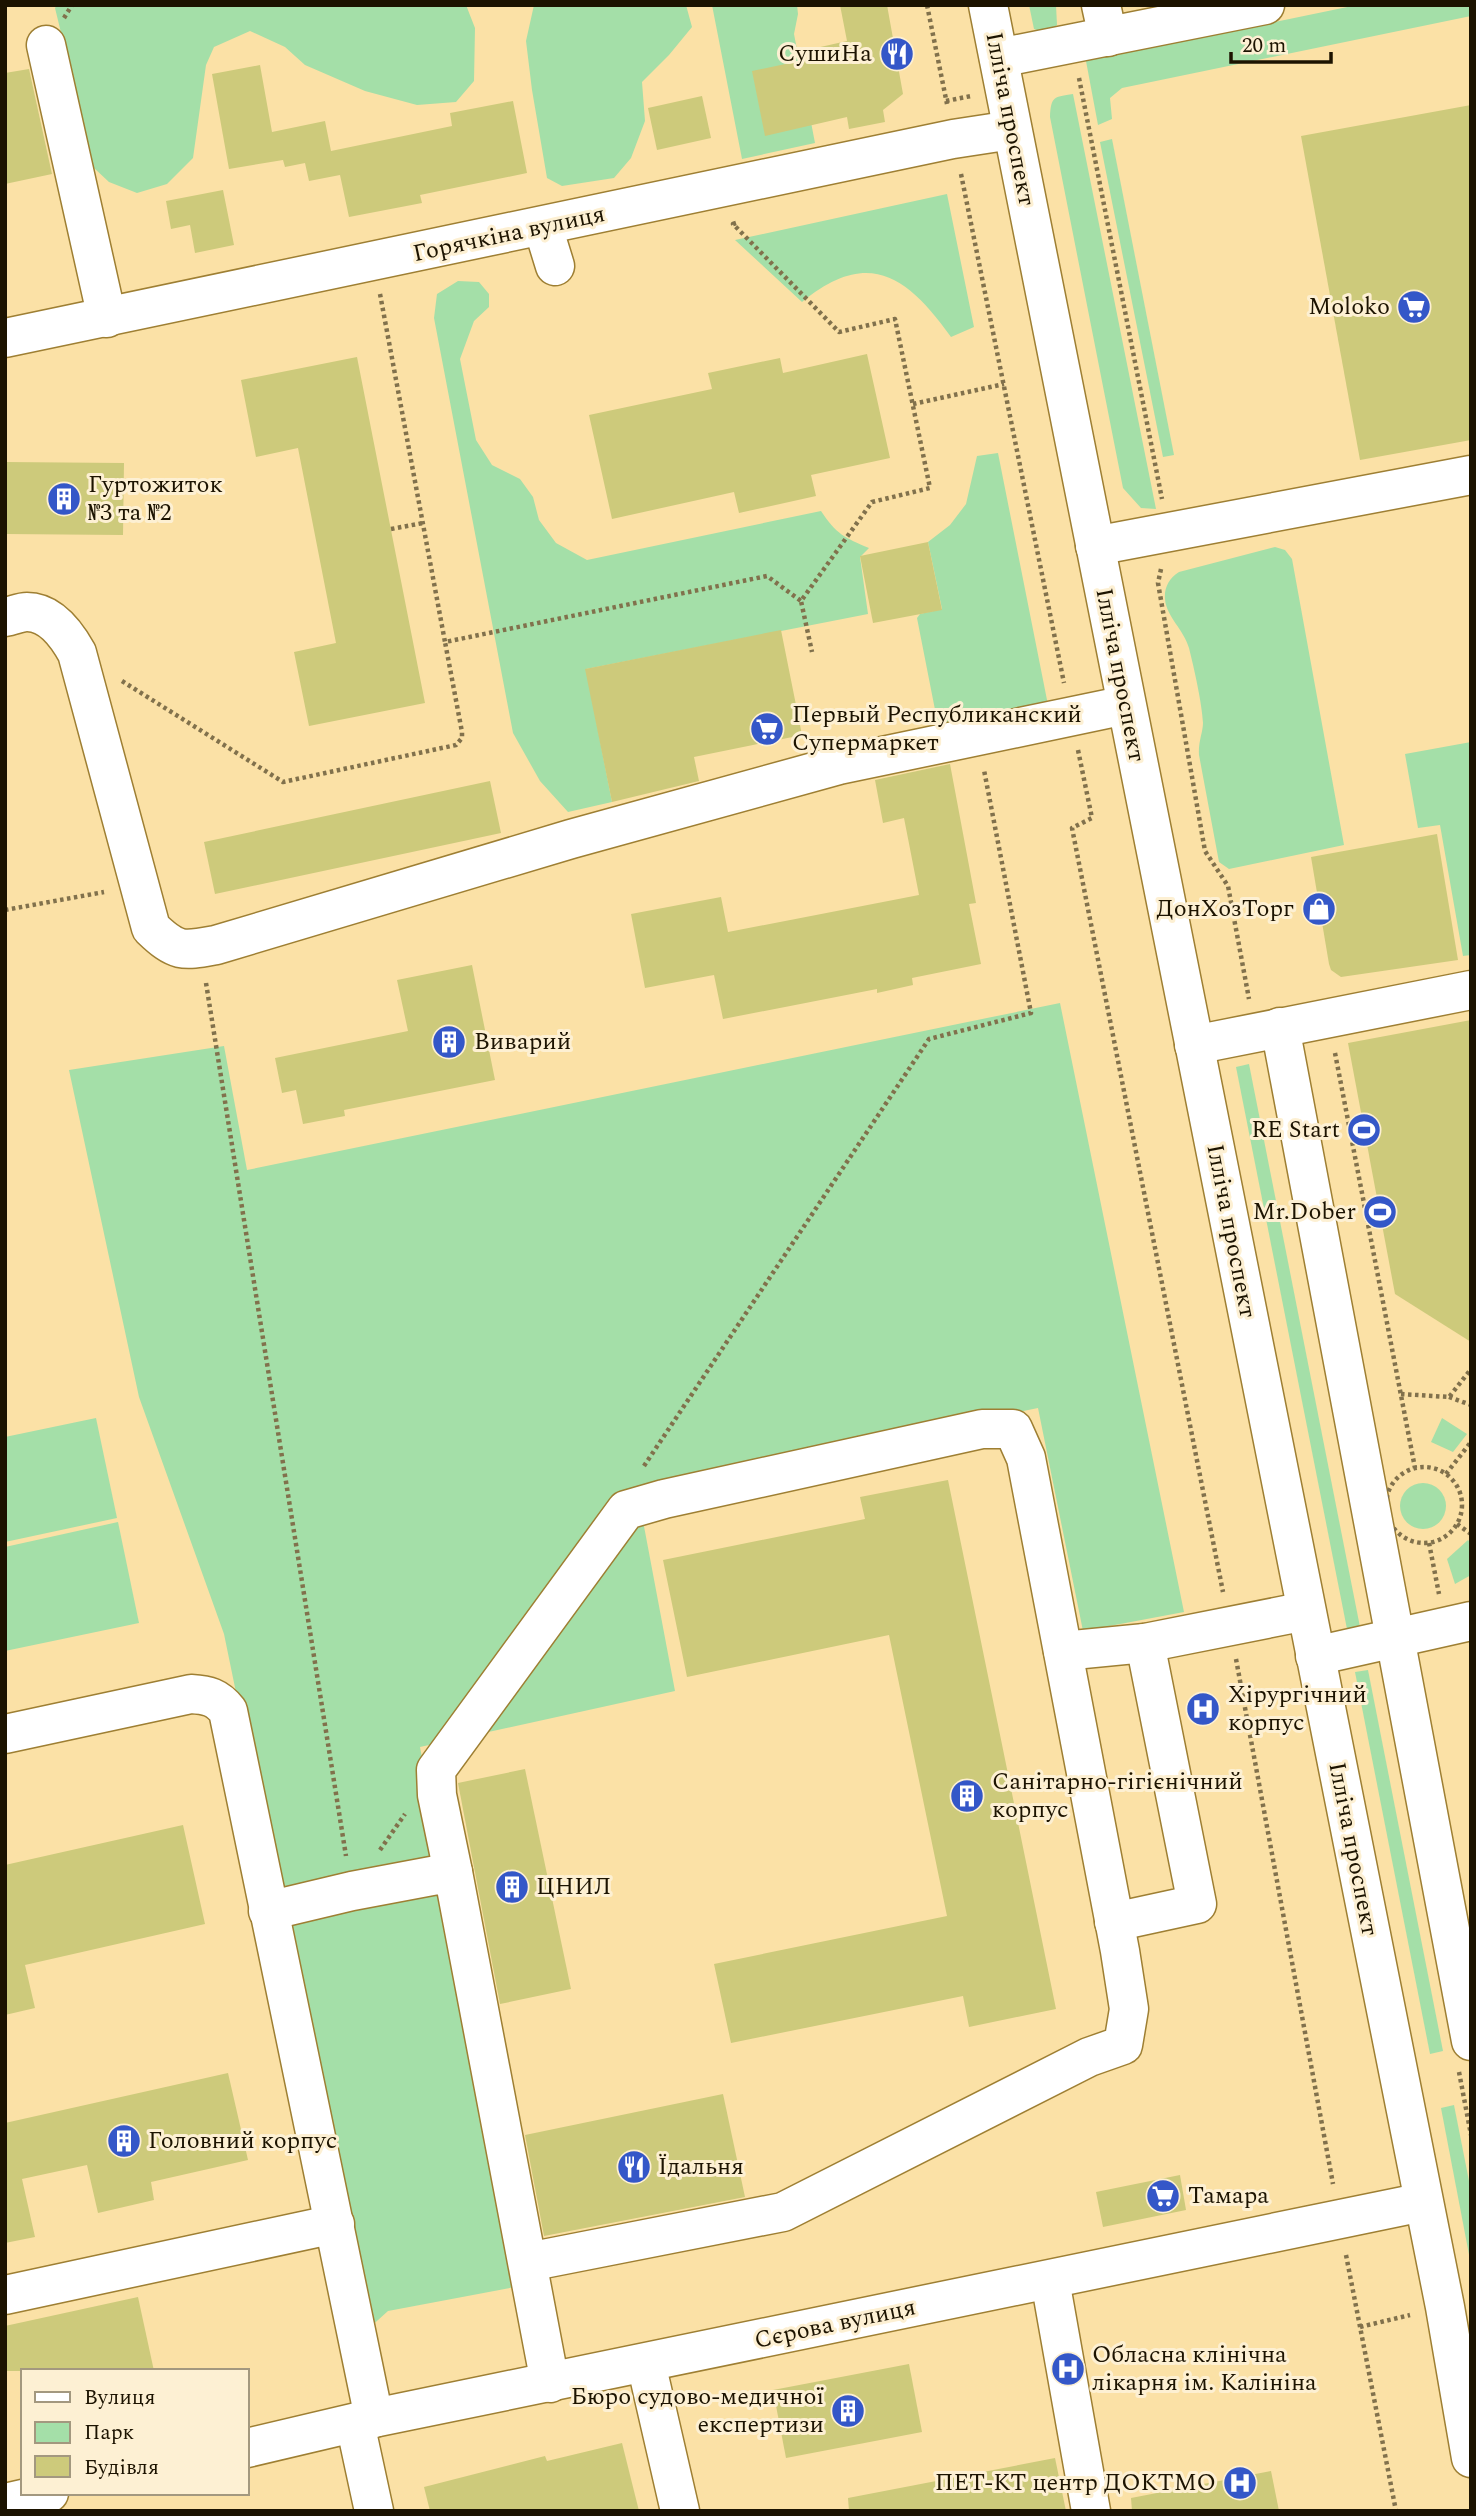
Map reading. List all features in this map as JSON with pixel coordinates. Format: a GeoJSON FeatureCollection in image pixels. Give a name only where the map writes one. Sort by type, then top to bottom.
{"type":"FeatureCollection","features":[{"type":"Feature","properties":{"kind":"street","name":"Ілліча проспект"},"geometry":{"type":"LineString","coordinates":[[988,5],[1445,2307],[1471,2458]]}},
{"type":"Feature","properties":{"kind":"street"},"geometry":{"type":"LineString","coordinates":[[999,58],[1093,29],[1265,5]]}},
{"type":"Feature","properties":{"kind":"street"},"geometry":{"type":"LineString","coordinates":[[46,45],[107,318]]}},
{"type":"Feature","properties":{"kind":"street","name":"Горячкіна вулиця"},"geometry":{"type":"LineString","coordinates":[[5,338],[953,139],[1012,130]]}},
{"type":"Feature","properties":{"kind":"street"},"geometry":{"type":"LineString","coordinates":[[543,227],[555,266]]}},
{"type":"Feature","properties":{"kind":"street"},"geometry":{"type":"LineString","coordinates":[[1095,546],[1471,475]]}},
{"type":"Feature","properties":{"kind":"street"},"geometry":{"type":"LineString","coordinates":[[5,617],[28,612],[43,617],[67,635],[77,653],[151,928],[166,943],[185,951],[216,945],[571,839],[839,765],[1126,705]]}},
{"type":"Feature","properties":{"kind":"street"},"geometry":{"type":"LineString","coordinates":[[1194,1045],[1471,990]]}},
{"type":"Feature","properties":{"kind":"street"},"geometry":{"type":"LineString","coordinates":[[1280,1027],[1471,2041]]}},
{"type":"Feature","properties":{"kind":"street"},"geometry":{"type":"LineString","coordinates":[[528,2262],[783,2212],[1089,2057],[1123,2045],[1129,2009],[1114,1922],[1026,1458],[1013,1429],[982,1429],[664,1499],[626,1510],[436,1770],[437,1794],[550,2383]]}},
{"type":"Feature","properties":{"kind":"street"},"geometry":{"type":"LineString","coordinates":[[1063,1651],[1145,1643],[1306,1611]]}},
{"type":"Feature","properties":{"kind":"street"},"geometry":{"type":"LineString","coordinates":[[1315,1656],[1458,1624]]}},
{"type":"Feature","properties":{"kind":"street"},"geometry":{"type":"LineString","coordinates":[[1114,1922],[1197,1904],[1145,1643]]}},
{"type":"Feature","properties":{"kind":"street"},"geometry":{"type":"LineString","coordinates":[[5,1734],[191,1694],[209,1695],[221,1702],[228,1711],[335,2224],[365,2420],[374,2511]]}},
{"type":"Feature","properties":{"kind":"street"},"geometry":{"type":"LineString","coordinates":[[268,1911],[352,1891],[453,1872]]}},
{"type":"Feature","properties":{"kind":"street","name":"Сєрова вулиця"},"geometry":{"type":"LineString","coordinates":[[248,2448],[365,2420],[1423,2203]]}},
{"type":"Feature","properties":{"kind":"street"},"geometry":{"type":"LineString","coordinates":[[5,2295],[335,2224]]}},
{"type":"Feature","properties":{"kind":"street"},"geometry":{"type":"LineString","coordinates":[[1050,2280],[1091,2511]]}},
{"type":"Feature","properties":{"kind":"street"},"geometry":{"type":"LineString","coordinates":[[646,2363],[680,2511]]}},
{"type":"Feature","properties":{"kind":"street"},"geometry":{"type":"LineString","coordinates":[[5,2503],[40,2495]]}},
{"type":"Feature","properties":{"kind":"path"},"geometry":{"type":"LineString","coordinates":[[927,5],[1092,818],[1072,828],[1230,1625],[1396,2511]]}},
{"type":"Feature","properties":{"kind":"path"},"geometry":{"type":"LineString","coordinates":[[1093,29],[1168,532],[1158,583],[1205,851],[1227,886]]}},
{"type":"Feature","properties":{"kind":"path"},"geometry":{"type":"LineString","coordinates":[[747,221],[733,224],[839,332],[895,319],[930,488],[872,502],[801,601]]}},
{"type":"Feature","properties":{"kind":"path"},"geometry":{"type":"LineString","coordinates":[[77,653],[283,782],[456,745],[462,738],[379,288]]}},
{"type":"Feature","properties":{"kind":"path"},"geometry":{"type":"LineString","coordinates":[[913,404],[1004,384]]}},
{"type":"Feature","properties":{"kind":"path"},"geometry":{"type":"LineString","coordinates":[[391,529],[423,523]]}},
{"type":"Feature","properties":{"kind":"path"},"geometry":{"type":"LineString","coordinates":[[445,642],[767,576],[801,601],[812,652]]}},
{"type":"Feature","properties":{"kind":"path"},"geometry":{"type":"LineString","coordinates":[[641,1469],[929,1039],[1031,1013],[977,736]]}},
{"type":"Feature","properties":{"kind":"path"},"geometry":{"type":"LineString","coordinates":[[5,910],[105,891]]}},
{"type":"Feature","properties":{"kind":"path"},"geometry":{"type":"LineString","coordinates":[[206,980],[352,1891]]}},
{"type":"Feature","properties":{"kind":"path"},"geometry":{"type":"LineString","coordinates":[[1329,1018],[1415,1468]]}},
{"type":"Feature","properties":{"kind":"path"},"geometry":{"type":"LineString","coordinates":[[1449,1397],[1471,1369]]}},
{"type":"Feature","properties":{"kind":"path"},"geometry":{"type":"LineString","coordinates":[[1401,1394],[1449,1397],[1471,1405]]}},
{"type":"Feature","properties":{"kind":"path"},"geometry":{"type":"LineString","coordinates":[[1446,1474],[1471,1442]]}},
{"type":"Feature","properties":{"kind":"path"},"geometry":{"type":"LineString","coordinates":[[1430,1467],[1446,1474],[1453,1480],[1462,1497],[1458,1524],[1447,1536],[1429,1543],[1417,1543],[1403,1537],[1393,1528],[1387,1515],[1386,1500],[1390,1487],[1400,1476],[1415,1468],[1430,1467]]}},
{"type":"Feature","properties":{"kind":"path"},"geometry":{"type":"LineString","coordinates":[[1462,1497],[1471,1496]]}},
{"type":"Feature","properties":{"kind":"path"},"geometry":{"type":"LineString","coordinates":[[1458,1524],[1471,1534]]}},
{"type":"Feature","properties":{"kind":"path"},"geometry":{"type":"LineString","coordinates":[[1429,1543],[1458,1624]]}},
{"type":"Feature","properties":{"kind":"path"},"geometry":{"type":"LineString","coordinates":[[352,1891],[436,1770]]}},
{"type":"Feature","properties":{"kind":"green space"},"geometry":{"type":"Polygon","coordinates":[[[57,5],[466,5],[475,28],[474,81],[456,102],[417,105],[365,91],[305,65],[285,47],[250,31],[214,47],[206,65],[193,158],[167,184],[137,193],[109,182],[94,168],[55,8],[57,5]]]}},
{"type":"Feature","properties":{"kind":"green space"},"geometry":{"type":"Polygon","coordinates":[[[534,5],[686,5],[692,27],[642,82],[645,121],[631,158],[614,178],[562,186],[547,178],[526,41],[534,5]]]}},
{"type":"Feature","properties":{"kind":"green space"},"geometry":{"type":"Polygon","coordinates":[[[712,5],[797,5],[794,34],[815,143],[742,159],[712,5]]]}},
{"type":"Feature","properties":{"kind":"green space"},"geometry":{"type":"Polygon","coordinates":[[[1029,5],[1056,5],[1057,25],[1047,30],[1034,29],[1029,5]]]}},
{"type":"Feature","properties":{"kind":"green space"},"geometry":{"type":"Polygon","coordinates":[[[1357,5],[1471,5],[1471,16],[1122,88],[1110,98],[1112,119],[1098,125],[1086,61],[1357,5]]]}},
{"type":"Feature","properties":{"kind":"green space"},"geometry":{"type":"Polygon","coordinates":[[[1073,94],[1156,509],[1141,508],[1123,488],[1050,117],[1051,105],[1055,99],[1073,94]]]}},
{"type":"Feature","properties":{"kind":"green space"},"geometry":{"type":"Polygon","coordinates":[[[1112,139],[1174,455],[1163,457],[1100,142],[1112,139]]]}},
{"type":"Feature","properties":{"kind":"green space"},"geometry":{"type":"Polygon","coordinates":[[[947,194],[974,327],[951,337],[919,298],[886,276],[867,273],[848,276],[826,285],[802,302],[735,240],[947,194]]]}},
{"type":"Feature","properties":{"kind":"green space"},"geometry":{"type":"Polygon","coordinates":[[[458,281],[479,282],[489,294],[489,307],[474,321],[460,359],[476,440],[492,465],[520,479],[533,497],[539,520],[556,543],[587,560],[821,511],[842,534],[869,548],[860,557],[868,614],[586,669],[612,802],[568,812],[540,781],[513,733],[434,318],[437,294],[458,281]]]}},
{"type":"Feature","properties":{"kind":"green space"},"geometry":{"type":"Polygon","coordinates":[[[998,453],[1048,705],[938,725],[917,618],[920,614],[942,609],[928,542],[950,525],[966,504],[977,456],[998,453]]]}},
{"type":"Feature","properties":{"kind":"green space"},"geometry":{"type":"Polygon","coordinates":[[[1275,547],[1285,550],[1292,559],[1344,845],[1229,869],[1219,862],[1199,755],[1203,723],[1193,665],[1187,641],[1166,605],[1165,591],[1170,580],[1179,572],[1275,547]]]}},
{"type":"Feature","properties":{"kind":"green space"},"geometry":{"type":"Polygon","coordinates":[[[1471,742],[1471,955],[1463,956],[1440,825],[1418,828],[1405,754],[1471,742]]]}},
{"type":"Feature","properties":{"kind":"green space"},"geometry":{"type":"Polygon","coordinates":[[[1060,1003],[1184,1612],[1083,1631],[1038,1408],[637,1489],[675,1691],[420,1747],[520,2286],[388,2311],[367,2330],[224,1634],[139,1397],[69,1070],[224,1046],[247,1170],[1060,1003]]]}},
{"type":"Feature","properties":{"kind":"green space"},"geometry":{"type":"Polygon","coordinates":[[[1249,1064],[1360,1627],[1347,1629],[1236,1067],[1249,1064]]]}},
{"type":"Feature","properties":{"kind":"green space"},"geometry":{"type":"Polygon","coordinates":[[[96,1418],[117,1518],[5,1542],[5,1437],[96,1418]]]}},
{"type":"Feature","properties":{"kind":"green space"},"geometry":{"type":"Polygon","coordinates":[[[1442,1418],[1467,1434],[1453,1452],[1431,1442],[1442,1418]]]}},
{"type":"Feature","properties":{"kind":"green space"},"geometry":{"type":"Polygon","coordinates":[[[1423,1483],[1440,1489],[1446,1506],[1440,1523],[1423,1529],[1406,1523],[1400,1506],[1406,1489],[1423,1483]]]}},
{"type":"Feature","properties":{"kind":"green space"},"geometry":{"type":"Polygon","coordinates":[[[118,1522],[139,1623],[5,1651],[5,1547],[118,1522]]]}},
{"type":"Feature","properties":{"kind":"green space"},"geometry":{"type":"Polygon","coordinates":[[[1468,1540],[1471,1543],[1471,1575],[1455,1584],[1447,1559],[1468,1540]]]}},
{"type":"Feature","properties":{"kind":"green space"},"geometry":{"type":"Polygon","coordinates":[[[1368,1670],[1443,2051],[1430,2054],[1355,1672],[1368,1670]]]}},
{"type":"Feature","properties":{"kind":"green space"},"geometry":{"type":"Polygon","coordinates":[[[1454,2105],[1471,2191],[1471,2265],[1441,2108],[1454,2105]]]}},
{"type":"Feature","properties":{"kind":"building"},"geometry":{"type":"Polygon","coordinates":[[[840,5],[887,5],[903,94],[883,110],[885,122],[849,129],[847,117],[765,136],[752,71],[818,57],[816,48],[847,41],[840,5]]]}},
{"type":"Feature","properties":{"kind":"building"},"geometry":{"type":"Polygon","coordinates":[[[260,65],[272,132],[325,121],[331,151],[452,126],[450,113],[513,101],[527,173],[420,195],[422,203],[349,217],[340,175],[309,181],[305,163],[285,167],[283,160],[229,169],[212,74],[260,65]]]}},
{"type":"Feature","properties":{"kind":"building"},"geometry":{"type":"Polygon","coordinates":[[[29,69],[52,174],[5,184],[5,73],[29,69]]]}},
{"type":"Feature","properties":{"kind":"building"},"geometry":{"type":"Polygon","coordinates":[[[702,96],[711,138],[657,150],[648,108],[702,96]]]}},
{"type":"Feature","properties":{"kind":"building"},"geometry":{"type":"Polygon","coordinates":[[[1471,105],[1471,440],[1360,460],[1301,136],[1471,105]]]}},
{"type":"Feature","properties":{"kind":"building"},"geometry":{"type":"Polygon","coordinates":[[[223,190],[234,245],[195,253],[190,225],[171,229],[166,201],[223,190]]]}},
{"type":"Feature","properties":{"kind":"building"},"geometry":{"type":"Polygon","coordinates":[[[867,354],[890,458],[811,475],[816,496],[739,513],[734,492],[612,519],[589,415],[712,389],[708,373],[780,358],[783,373],[867,354]]]}},
{"type":"Feature","properties":{"kind":"building"},"geometry":{"type":"Polygon","coordinates":[[[357,357],[425,703],[309,726],[294,652],[336,643],[298,448],[256,457],[241,380],[357,357]]]}},
{"type":"Feature","properties":{"kind":"building","name":"Гуртожиток №3 та №2"},"geometry":{"type":"Polygon","coordinates":[[[5,462],[124,463],[123,535],[5,534],[5,462]]]}},
{"type":"Feature","properties":{"kind":"building"},"geometry":{"type":"Polygon","coordinates":[[[928,542],[942,610],[873,623],[860,556],[928,542]]]}},
{"type":"Feature","properties":{"kind":"building"},"geometry":{"type":"Polygon","coordinates":[[[781,630],[802,735],[694,757],[699,781],[612,802],[585,669],[781,630]]]}},
{"type":"Feature","properties":{"kind":"building"},"geometry":{"type":"Polygon","coordinates":[[[950,764],[976,903],[969,904],[981,964],[912,978],[913,985],[877,993],[877,989],[723,1019],[714,975],[645,988],[631,914],[721,897],[728,932],[919,895],[904,818],[883,823],[875,780],[950,764]]]}},
{"type":"Feature","properties":{"kind":"building"},"geometry":{"type":"Polygon","coordinates":[[[490,781],[501,833],[215,894],[204,842],[490,781]]]}},
{"type":"Feature","properties":{"kind":"building"},"geometry":{"type":"Polygon","coordinates":[[[1437,834],[1458,960],[1341,977],[1331,970],[1311,857],[1437,834]]]}},
{"type":"Feature","properties":{"kind":"building","name":"Виварий"},"geometry":{"type":"Polygon","coordinates":[[[472,965],[495,1080],[344,1110],[345,1116],[303,1124],[296,1090],[282,1093],[275,1058],[408,1031],[397,980],[472,965]]]}},
{"type":"Feature","properties":{"kind":"building"},"geometry":{"type":"Polygon","coordinates":[[[1471,1020],[1471,1342],[1395,1294],[1348,1043],[1471,1020]]]}},
{"type":"Feature","properties":{"kind":"building","name":"Санітарно-гігієнічний корпус"},"geometry":{"type":"Polygon","coordinates":[[[948,1480],[1056,2009],[969,2027],[963,1996],[731,2043],[714,1964],[947,1916],[889,1635],[687,1677],[663,1560],[865,1519],[860,1497],[948,1480]]]}},
{"type":"Feature","properties":{"kind":"building","name":"ЦНИЛ"},"geometry":{"type":"Polygon","coordinates":[[[525,1769],[571,1989],[500,2004],[458,1783],[525,1769]]]}},
{"type":"Feature","properties":{"kind":"building"},"geometry":{"type":"Polygon","coordinates":[[[183,1825],[205,1924],[25,1965],[35,2008],[5,2015],[5,1865],[183,1825]]]}},
{"type":"Feature","properties":{"kind":"building","name":"Головний корпус"},"geometry":{"type":"Polygon","coordinates":[[[228,2073],[248,2160],[151,2182],[154,2200],[98,2213],[87,2165],[22,2179],[35,2237],[5,2243],[5,2123],[228,2073]]]}},
{"type":"Feature","properties":{"kind":"building","name":"Їдальня"},"geometry":{"type":"Polygon","coordinates":[[[723,2094],[745,2197],[544,2236],[525,2135],[723,2094]]]}},
{"type":"Feature","properties":{"kind":"building"},"geometry":{"type":"Polygon","coordinates":[[[1180,2175],[1186,2210],[1103,2227],[1096,2192],[1180,2175]]]}},
{"type":"Feature","properties":{"kind":"building"},"geometry":{"type":"Polygon","coordinates":[[[138,2297],[154,2369],[5,2371],[5,2326],[138,2297]]]}},
{"type":"Feature","properties":{"kind":"building","name":"Бюро судово-медичної експертизи"},"geometry":{"type":"Polygon","coordinates":[[[909,2364],[922,2432],[786,2458],[773,2390],[909,2364]]]}},
{"type":"Feature","properties":{"kind":"building"},"geometry":{"type":"Polygon","coordinates":[[[622,2443],[639,2511],[430,2511],[424,2487],[545,2456],[547,2461],[622,2443]]]}},
{"type":"Feature","properties":{"kind":"building"},"geometry":{"type":"Polygon","coordinates":[[[1055,2458],[1066,2511],[849,2511],[848,2498],[1055,2458]]]}},
{"type":"Feature","properties":{"kind":"building","name":"ПЕТ-КТ центр ДОКТМО"},"geometry":{"type":"Polygon","coordinates":[[[1271,2471],[1279,2511],[1132,2511],[1131,2498],[1271,2471]]]}},
{"type":"Feature","properties":{"kind":"place","name":"СушиНа"},"geometry":{"type":"Point","coordinates":[897,54]}},
{"type":"Feature","properties":{"kind":"place","name":"Moloko"},"geometry":{"type":"Point","coordinates":[1414,307]}},
{"type":"Feature","properties":{"kind":"place","name":"Гуртожиток №3 та №2"},"geometry":{"type":"Point","coordinates":[64,499]}},
{"type":"Feature","properties":{"kind":"place","name":"Первый Республиканский Супермаркет"},"geometry":{"type":"Point","coordinates":[767,729]}},
{"type":"Feature","properties":{"kind":"place","name":"ДонХозТорг"},"geometry":{"type":"Point","coordinates":[1319,909]}},
{"type":"Feature","properties":{"kind":"place","name":"Виварий"},"geometry":{"type":"Point","coordinates":[449,1042]}},
{"type":"Feature","properties":{"kind":"place","name":"RE Start"},"geometry":{"type":"Point","coordinates":[1364,1130]}},
{"type":"Feature","properties":{"kind":"place","name":"Mr.Dober"},"geometry":{"type":"Point","coordinates":[1380,1212]}},
{"type":"Feature","properties":{"kind":"place","name":"Хірургічний корпус"},"geometry":{"type":"Point","coordinates":[1203,1709]}},
{"type":"Feature","properties":{"kind":"place","name":"Санітарно-гігієнічний корпус"},"geometry":{"type":"Point","coordinates":[967,1796]}},
{"type":"Feature","properties":{"kind":"place","name":"ЦНИЛ"},"geometry":{"type":"Point","coordinates":[512,1887]}},
{"type":"Feature","properties":{"kind":"place","name":"Головний корпус"},"geometry":{"type":"Point","coordinates":[124,2141]}},
{"type":"Feature","properties":{"kind":"place","name":"Їдальня"},"geometry":{"type":"Point","coordinates":[634,2167]}},
{"type":"Feature","properties":{"kind":"place","name":"Тамара"},"geometry":{"type":"Point","coordinates":[1163,2196]}},
{"type":"Feature","properties":{"kind":"place","name":"Обласна клінічна лікарня ім. Калініна"},"geometry":{"type":"Point","coordinates":[1068,2369]}},
{"type":"Feature","properties":{"kind":"place","name":"Бюро судово-медичної експертизи"},"geometry":{"type":"Point","coordinates":[848,2411]}},
{"type":"Feature","properties":{"kind":"place","name":"ПЕТ-КТ центр ДОКТМО"},"geometry":{"type":"Point","coordinates":[1240,2483]}}]}
